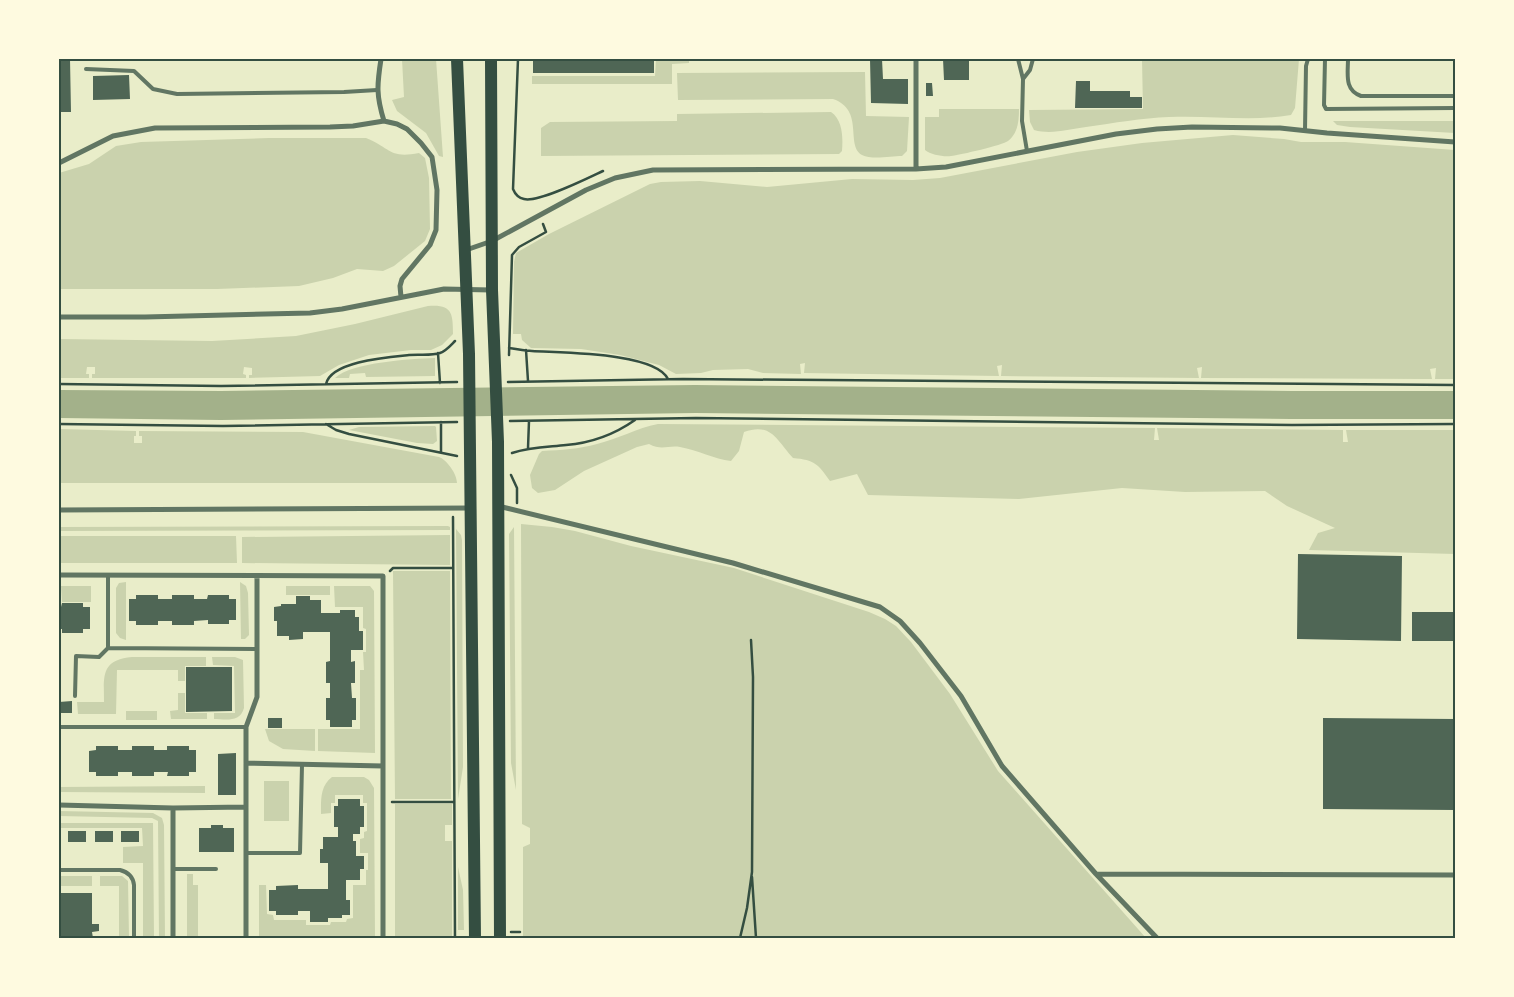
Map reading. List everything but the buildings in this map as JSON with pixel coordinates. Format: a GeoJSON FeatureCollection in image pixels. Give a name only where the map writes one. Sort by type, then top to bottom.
{"type":"FeatureCollection","features":[{"type":"Feature","properties":{"kind":"main road"},"geometry":{"type":"LineString","coordinates":[[457,59],[469,354],[475,938]]}},
{"type":"Feature","properties":{"kind":"main road"},"geometry":{"type":"LineString","coordinates":[[491,59],[492,290],[498,442],[500,938]]}},
{"type":"Feature","properties":{"kind":"street"},"geometry":{"type":"LineString","coordinates":[[381,59],[377,100],[384,121]]}},
{"type":"Feature","properties":{"kind":"street"},"geometry":{"type":"LineString","coordinates":[[916,59],[916,169]]}},
{"type":"Feature","properties":{"kind":"street"},"geometry":{"type":"LineString","coordinates":[[59,163],[113,136],[155,128],[330,127],[353,126],[384,121],[397,124],[407,129],[432,158],[436,190],[436,230],[433,239],[402,279],[400,286],[401,297]]}},
{"type":"Feature","properties":{"kind":"street"},"geometry":{"type":"LineString","coordinates":[[466,250],[492,241],[586,190],[615,178],[654,170],[916,169],[946,167],[1116,134],[1158,129],[1280,128],[1455,142]]}},
{"type":"Feature","properties":{"kind":"street"},"geometry":{"type":"LineString","coordinates":[[59,317],[145,318],[310,313],[342,309],[444,289],[467,291],[492,290]]}},
{"type":"Feature","properties":{"kind":"street"},"geometry":{"type":"LineString","coordinates":[[498,506],[733,563],[880,607],[900,621],[920,643],[961,696],[1002,766],[1096,874],[1157,938]]}},
{"type":"Feature","properties":{"kind":"street"},"geometry":{"type":"LineString","coordinates":[[59,510],[471,508]]}},
{"type":"Feature","properties":{"kind":"street"},"geometry":{"type":"LineString","coordinates":[[59,575],[383,576],[383,938]]}},
{"type":"Feature","properties":{"kind":"street"},"geometry":{"type":"LineString","coordinates":[[246,938],[246,726],[257,697],[257,576]]}},
{"type":"Feature","properties":{"kind":"street"},"geometry":{"type":"LineString","coordinates":[[246,763],[383,766]]}},
{"type":"Feature","properties":{"kind":"street"},"geometry":{"type":"LineString","coordinates":[[59,805],[173,808],[246,807]]}},
{"type":"Feature","properties":{"kind":"street"},"geometry":{"type":"LineString","coordinates":[[173,808],[173,938]]}},
{"type":"Feature","properties":{"kind":"street"},"geometry":{"type":"LineString","coordinates":[[1096,874],[1455,874]]}},
{"type":"Feature","properties":{"kind":"lane"},"geometry":{"type":"LineString","coordinates":[[1018,59],[1023,79],[1022,121],[1027,151]]}},
{"type":"Feature","properties":{"kind":"lane"},"geometry":{"type":"LineString","coordinates":[[1023,79],[1030,70],[1033,59]]}},
{"type":"Feature","properties":{"kind":"lane"},"geometry":{"type":"LineString","coordinates":[[1305,130],[1306,66],[1308,59]]}},
{"type":"Feature","properties":{"kind":"lane"},"geometry":{"type":"LineString","coordinates":[[1325,59],[1324,105],[1326,108],[1455,108]]}},
{"type":"Feature","properties":{"kind":"lane"},"geometry":{"type":"LineString","coordinates":[[1348,59],[1349,87],[1351,91],[1361,96],[1455,96]]}},
{"type":"Feature","properties":{"kind":"lane"},"geometry":{"type":"LineString","coordinates":[[86,69],[134,71],[153,89],[177,94],[377,90]]}},
{"type":"Feature","properties":{"kind":"lane"},"geometry":{"type":"LineString","coordinates":[[108,575],[108,648]]}},
{"type":"Feature","properties":{"kind":"lane"},"geometry":{"type":"LineString","coordinates":[[75,696],[76,656],[99,656],[108,648],[257,649]]}},
{"type":"Feature","properties":{"kind":"lane"},"geometry":{"type":"LineString","coordinates":[[59,727],[246,726]]}},
{"type":"Feature","properties":{"kind":"lane"},"geometry":{"type":"LineString","coordinates":[[246,853],[300,853],[302,764]]}},
{"type":"Feature","properties":{"kind":"lane"},"geometry":{"type":"LineString","coordinates":[[173,869],[216,869]]}},
{"type":"Feature","properties":{"kind":"lane"},"geometry":{"type":"LineString","coordinates":[[59,870],[120,870],[130,875],[134,884],[134,938]]}},
{"type":"Feature","properties":{"kind":"path"},"geometry":{"type":"LineString","coordinates":[[518,59],[513,189],[519,197],[533,201],[603,171]]}},
{"type":"Feature","properties":{"kind":"path"},"geometry":{"type":"LineString","coordinates":[[509,355],[512,255],[519,247],[546,232],[545,230]]}},
{"type":"Feature","properties":{"kind":"path"},"geometry":{"type":"LineString","coordinates":[[326,384],[330,375],[350,365],[370,360],[438,353],[448,348],[456,340]]}},
{"type":"Feature","properties":{"kind":"path"},"geometry":{"type":"LineString","coordinates":[[509,348],[583,353],[620,358],[657,368],[665,373],[668,379]]}},
{"type":"Feature","properties":{"kind":"path"},"geometry":{"type":"LineString","coordinates":[[526,350],[528,381]]}},
{"type":"Feature","properties":{"kind":"path"},"geometry":{"type":"LineString","coordinates":[[438,353],[440,383]]}},
{"type":"Feature","properties":{"kind":"path"},"geometry":{"type":"LineString","coordinates":[[508,382],[668,379],[1455,384]]}},
{"type":"Feature","properties":{"kind":"path"},"geometry":{"type":"LineString","coordinates":[[59,384],[212,386],[459,382]]}},
{"type":"Feature","properties":{"kind":"path"},"geometry":{"type":"LineString","coordinates":[[509,421],[696,418],[1273,425],[1455,424]]}},
{"type":"Feature","properties":{"kind":"path"},"geometry":{"type":"LineString","coordinates":[[512,453],[528,448],[568,445],[594,440],[622,429],[636,420]]}},
{"type":"Feature","properties":{"kind":"path"},"geometry":{"type":"LineString","coordinates":[[528,448],[529,421]]}},
{"type":"Feature","properties":{"kind":"path"},"geometry":{"type":"LineString","coordinates":[[441,422],[441,452]]}},
{"type":"Feature","properties":{"kind":"path"},"geometry":{"type":"LineString","coordinates":[[59,424],[223,426],[460,422]]}},
{"type":"Feature","properties":{"kind":"path"},"geometry":{"type":"LineString","coordinates":[[324,424],[349,434],[458,456]]}},
{"type":"Feature","properties":{"kind":"path"},"geometry":{"type":"LineString","coordinates":[[453,528],[455,938]]}},
{"type":"Feature","properties":{"kind":"path"},"geometry":{"type":"LineString","coordinates":[[393,568],[453,568]]}},
{"type":"Feature","properties":{"kind":"path"},"geometry":{"type":"LineString","coordinates":[[751,640],[753,677],[752,872],[756,938]]}},
{"type":"Feature","properties":{"kind":"path"},"geometry":{"type":"LineString","coordinates":[[394,802],[455,802]]}},
{"type":"Feature","properties":{"kind":"path"},"geometry":{"type":"LineString","coordinates":[[740,938],[747,908],[752,872]]}},
{"type":"Feature","properties":{"kind":"path"},"geometry":{"type":"LineString","coordinates":[[512,932],[520,932]]}},
{"type":"Feature","properties":{"kind":"shaded area"},"geometry":{"type":"Polygon","coordinates":[[[402,59],[436,59],[443,157],[439,156],[426,133],[397,111],[392,100],[404,97],[402,59]]]}},
{"type":"Feature","properties":{"kind":"shaded area"},"geometry":{"type":"Polygon","coordinates":[[[656,59],[689,59],[689,63],[672,64],[672,84],[532,84],[532,76],[655,76],[656,59]]]}},
{"type":"Feature","properties":{"kind":"shaded area"},"geometry":{"type":"Polygon","coordinates":[[[1142,59],[1299,59],[1295,108],[1291,115],[1276,117],[1149,118],[1054,132],[1034,130],[1030,122],[1029,110],[1143,109],[1142,59]]]}},
{"type":"Feature","properties":{"kind":"shaded area"},"geometry":{"type":"Polygon","coordinates":[[[865,72],[866,116],[909,117],[907,151],[902,156],[876,158],[862,155],[857,150],[855,144],[852,119],[849,111],[843,104],[833,99],[678,100],[677,73],[865,72]]]}},
{"type":"Feature","properties":{"kind":"shaded area"},"geometry":{"type":"Polygon","coordinates":[[[939,109],[1019,109],[1016,131],[1008,141],[981,150],[948,156],[931,153],[925,150],[925,117],[939,117],[939,109]]]}},
{"type":"Feature","properties":{"kind":"shaded area"},"geometry":{"type":"Polygon","coordinates":[[[831,112],[840,124],[842,151],[839,154],[541,156],[541,128],[550,122],[677,121],[677,114],[831,112]]]}},
{"type":"Feature","properties":{"kind":"shaded area"},"geometry":{"type":"Polygon","coordinates":[[[1333,121],[1455,121],[1455,133],[1350,127],[1337,125],[1333,121]]]}},
{"type":"Feature","properties":{"kind":"shaded area"},"geometry":{"type":"Polygon","coordinates":[[[1233,135],[1301,142],[1345,142],[1455,150],[1455,379],[1435,379],[1436,368],[1430,369],[1432,379],[1201,378],[1202,367],[1197,368],[1199,378],[1001,376],[1002,365],[997,366],[999,376],[804,373],[805,363],[800,364],[801,374],[763,373],[748,369],[676,374],[659,365],[620,355],[581,349],[531,348],[522,340],[521,334],[513,334],[514,262],[516,253],[549,234],[650,184],[700,181],[767,187],[852,179],[913,180],[940,178],[1077,152],[1142,143],[1233,135]]]}},
{"type":"Feature","properties":{"kind":"shaded area"},"geometry":{"type":"Polygon","coordinates":[[[269,138],[366,138],[396,154],[419,153],[425,158],[429,178],[430,229],[425,241],[394,266],[383,271],[357,269],[333,278],[299,286],[217,289],[59,289],[59,173],[89,164],[116,146],[141,142],[269,138]]]}},
{"type":"Feature","properties":{"kind":"shaded area"},"geometry":{"type":"Polygon","coordinates":[[[428,306],[442,307],[450,311],[453,334],[442,345],[431,350],[411,350],[369,355],[339,365],[320,376],[249,378],[249,375],[252,375],[252,368],[244,367],[243,374],[246,375],[246,378],[92,378],[92,374],[95,374],[95,367],[87,367],[86,374],[89,374],[89,378],[59,378],[59,339],[212,341],[296,336],[428,306]]]}},
{"type":"Feature","properties":{"kind":"shaded area"},"geometry":{"type":"Polygon","coordinates":[[[435,358],[435,376],[366,377],[365,373],[350,374],[349,378],[335,378],[354,368],[368,365],[435,358]]]}},
{"type":"Feature","properties":{"kind":"shaded area"},"geometry":{"type":"Polygon","coordinates":[[[695,385],[1455,391],[1455,419],[696,413],[221,420],[59,418],[59,390],[221,391],[695,385]]]}},
{"type":"Feature","properties":{"kind":"shaded area"},"geometry":{"type":"Polygon","coordinates":[[[658,424],[1155,428],[1154,440],[1159,440],[1157,428],[1343,430],[1343,442],[1348,442],[1346,430],[1455,430],[1455,554],[1309,550],[1318,533],[1335,528],[1287,506],[1265,491],[1185,492],[1122,488],[1019,499],[868,495],[857,474],[830,481],[815,464],[793,458],[773,435],[761,429],[744,432],[739,451],[731,461],[687,448],[658,447],[649,444],[637,447],[584,471],[555,490],[538,493],[532,488],[530,475],[542,451],[590,446],[658,424]]]}},
{"type":"Feature","properties":{"kind":"shaded area"},"geometry":{"type":"Polygon","coordinates":[[[435,426],[437,441],[433,444],[417,443],[349,430],[359,427],[435,426]]]}},
{"type":"Feature","properties":{"kind":"shaded area"},"geometry":{"type":"Polygon","coordinates":[[[59,429],[136,431],[134,443],[142,443],[142,436],[139,436],[139,431],[303,432],[439,457],[451,468],[457,483],[59,483],[59,429]]]}},
{"type":"Feature","properties":{"kind":"shaded area"},"geometry":{"type":"Polygon","coordinates":[[[521,524],[575,531],[631,546],[734,568],[869,612],[896,626],[911,642],[950,694],[998,771],[1146,938],[523,938],[523,847],[530,844],[530,828],[522,824],[521,524]]]}},
{"type":"Feature","properties":{"kind":"shaded area"},"geometry":{"type":"Polygon","coordinates":[[[448,526],[450,530],[59,531],[59,527],[448,526]]]}},
{"type":"Feature","properties":{"kind":"shaded area"},"geometry":{"type":"Polygon","coordinates":[[[514,527],[516,790],[511,763],[509,534],[514,527]]]}},
{"type":"Feature","properties":{"kind":"shaded area"},"geometry":{"type":"Polygon","coordinates":[[[456,529],[461,535],[462,540],[463,767],[458,799],[456,529]]]}},
{"type":"Feature","properties":{"kind":"shaded area"},"geometry":{"type":"Polygon","coordinates":[[[450,535],[450,565],[242,563],[242,537],[450,535]]]}},
{"type":"Feature","properties":{"kind":"shaded area"},"geometry":{"type":"Polygon","coordinates":[[[59,536],[236,536],[237,563],[59,563],[59,536]]]}},
{"type":"Feature","properties":{"kind":"shaded area"},"geometry":{"type":"Polygon","coordinates":[[[393,571],[450,571],[451,799],[395,799],[393,571]]]}},
{"type":"Feature","properties":{"kind":"shaded area"},"geometry":{"type":"Polygon","coordinates":[[[126,582],[126,640],[120,638],[116,633],[116,588],[119,583],[126,582]]]}},
{"type":"Feature","properties":{"kind":"shaded area"},"geometry":{"type":"Polygon","coordinates":[[[240,582],[246,586],[248,593],[249,635],[245,639],[241,639],[240,582]]]}},
{"type":"Feature","properties":{"kind":"shaded area"},"geometry":{"type":"Polygon","coordinates":[[[61,586],[91,586],[91,602],[62,602],[61,586]]]}},
{"type":"Feature","properties":{"kind":"shaded area"},"geometry":{"type":"Polygon","coordinates":[[[286,586],[330,586],[330,595],[286,595],[286,586]]]}},
{"type":"Feature","properties":{"kind":"shaded area"},"geometry":{"type":"Polygon","coordinates":[[[334,586],[370,586],[374,591],[375,753],[318,751],[318,729],[360,729],[360,670],[364,670],[363,652],[366,652],[366,629],[363,628],[363,607],[335,607],[334,586]]]}},
{"type":"Feature","properties":{"kind":"shaded area"},"geometry":{"type":"Polygon","coordinates":[[[132,657],[206,657],[206,666],[185,666],[185,681],[178,681],[178,670],[117,670],[116,714],[78,714],[77,702],[104,702],[104,678],[109,666],[114,662],[132,657]]]}},
{"type":"Feature","properties":{"kind":"shaded area"},"geometry":{"type":"Polygon","coordinates":[[[212,657],[235,657],[243,660],[244,708],[242,713],[236,718],[214,719],[214,713],[235,713],[234,666],[213,665],[212,657]]]}},
{"type":"Feature","properties":{"kind":"shaded area"},"geometry":{"type":"Polygon","coordinates":[[[178,693],[185,693],[185,713],[207,713],[207,719],[171,719],[170,711],[178,710],[178,693]]]}},
{"type":"Feature","properties":{"kind":"shaded area"},"geometry":{"type":"Polygon","coordinates":[[[126,711],[157,711],[157,720],[126,720],[126,711]]]}},
{"type":"Feature","properties":{"kind":"shaded area"},"geometry":{"type":"Polygon","coordinates":[[[265,729],[315,729],[315,751],[283,749],[269,741],[265,729]]]}},
{"type":"Feature","properties":{"kind":"shaded area"},"geometry":{"type":"Polygon","coordinates":[[[332,777],[364,777],[369,780],[374,788],[375,938],[259,938],[259,885],[266,885],[267,914],[273,915],[274,920],[306,920],[306,925],[330,925],[331,922],[346,922],[347,919],[353,918],[353,885],[366,885],[366,870],[368,870],[368,853],[360,853],[360,839],[364,838],[364,832],[367,831],[367,803],[363,803],[363,795],[335,795],[335,803],[331,803],[331,813],[321,814],[323,789],[332,777]]]}},
{"type":"Feature","properties":{"kind":"shaded area"},"geometry":{"type":"Polygon","coordinates":[[[264,781],[289,781],[289,821],[264,821],[264,781]]]}},
{"type":"Feature","properties":{"kind":"shaded area"},"geometry":{"type":"Polygon","coordinates":[[[205,786],[205,793],[59,792],[59,787],[205,786]]]}},
{"type":"Feature","properties":{"kind":"shaded area"},"geometry":{"type":"Polygon","coordinates":[[[395,804],[452,804],[452,825],[445,825],[445,841],[452,841],[452,938],[395,938],[395,804]]]}},
{"type":"Feature","properties":{"kind":"shaded area"},"geometry":{"type":"Polygon","coordinates":[[[59,811],[153,813],[162,818],[164,825],[165,938],[159,938],[158,821],[152,818],[59,816],[59,811]]]}},
{"type":"Feature","properties":{"kind":"shaded area"},"geometry":{"type":"Polygon","coordinates":[[[59,823],[153,823],[154,938],[143,938],[143,863],[123,863],[123,847],[143,846],[142,828],[59,828],[59,823]]]}},
{"type":"Feature","properties":{"kind":"shaded area"},"geometry":{"type":"Polygon","coordinates":[[[458,867],[463,890],[464,930],[458,930],[458,867]]]}},
{"type":"Feature","properties":{"kind":"shaded area"},"geometry":{"type":"Polygon","coordinates":[[[187,874],[193,874],[193,885],[198,885],[198,938],[187,938],[187,874]]]}},
{"type":"Feature","properties":{"kind":"shaded area"},"geometry":{"type":"Polygon","coordinates":[[[59,876],[92,876],[92,886],[59,886],[59,876]]]}},
{"type":"Feature","properties":{"kind":"shaded area"},"geometry":{"type":"Polygon","coordinates":[[[100,876],[122,876],[128,881],[129,938],[119,938],[119,886],[100,886],[100,876]]]}}]}
